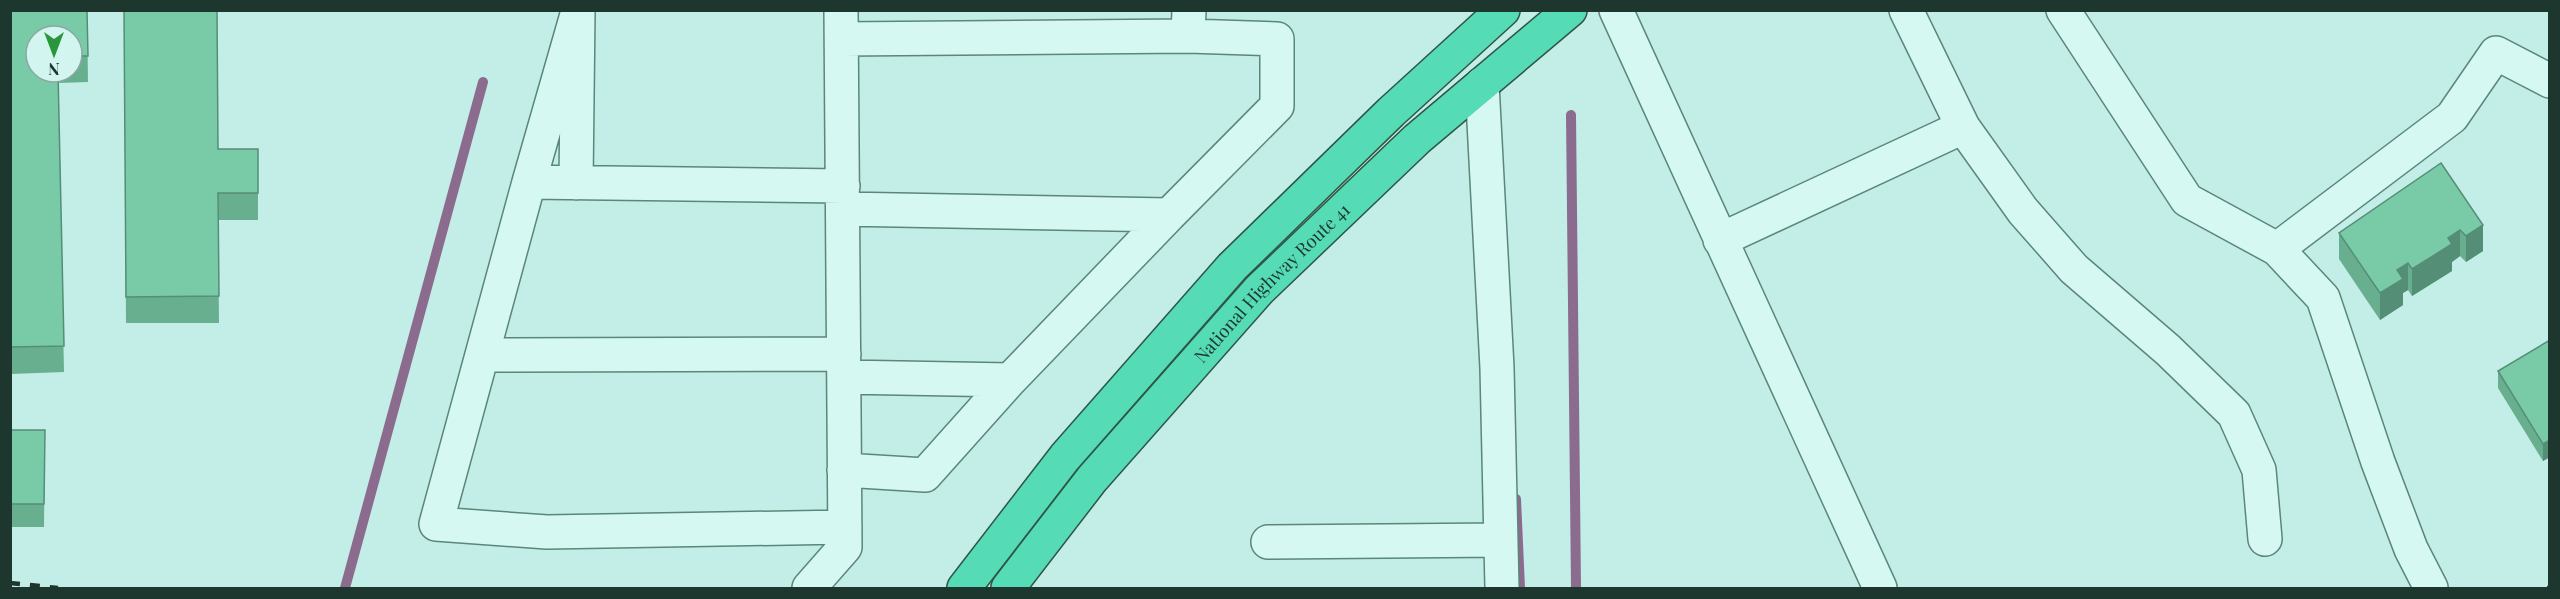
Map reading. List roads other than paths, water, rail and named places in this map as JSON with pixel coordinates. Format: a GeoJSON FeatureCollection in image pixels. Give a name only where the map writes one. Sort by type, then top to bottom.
{"type":"FeatureCollection","features":[{"type":"Feature","properties":{"kind":"highway","name":"National Highway Route 41"},"geometry":{"type":"LineString","coordinates":[[964,588],[1065,457],[1232,267],[1391,112],[1503,10]]}},
{"type":"Feature","properties":{"kind":"highway","name":"National Highway Route 41"},"geometry":{"type":"LineString","coordinates":[[1008,588],[1092,478],[1259,290],[1418,139],[1570,10]]}},
{"type":"Feature","properties":{"kind":"street"},"geometry":{"type":"LineString","coordinates":[[578,10],[589,10]]}},
{"type":"Feature","properties":{"kind":"street"},"geometry":{"type":"LineString","coordinates":[[578,10],[436,524],[547,532],[845,527]]}},
{"type":"Feature","properties":{"kind":"street"},"geometry":{"type":"LineString","coordinates":[[576,183],[578,10]]}},
{"type":"Feature","properties":{"kind":"street"},"geometry":{"type":"LineString","coordinates":[[1616,10],[1880,588]]}},
{"type":"Feature","properties":{"kind":"street"},"geometry":{"type":"LineString","coordinates":[[1906,10],[1963,127],[2023,211],[2074,269],[2168,350],[2234,414],[2259,470],[2265,539]]}},
{"type":"Feature","properties":{"kind":"street"},"geometry":{"type":"LineString","coordinates":[[2063,10],[2187,201],[2277,249],[2323,298],[2378,462],[2411,549],[2431,588]]}},
{"type":"Feature","properties":{"kind":"street"},"geometry":{"type":"LineString","coordinates":[[809,588],[845,547],[844,470],[843,197],[841,25],[1188,23],[1277,39],[1277,106],[1010,380],[925,475],[844,470]]}},
{"type":"Feature","properties":{"kind":"street"},"geometry":{"type":"LineString","coordinates":[[2277,249],[2452,117],[2496,53],[2550,81]]}},
{"type":"Feature","properties":{"kind":"street"},"geometry":{"type":"LineString","coordinates":[[1482,84],[1497,368],[1502,588]]}},
{"type":"Feature","properties":{"kind":"street"},"geometry":{"type":"LineString","coordinates":[[1720,240],[1963,127]]}},
{"type":"Feature","properties":{"kind":"street"},"geometry":{"type":"LineString","coordinates":[[530,182],[1169,215]]}},
{"type":"Feature","properties":{"kind":"street"},"geometry":{"type":"LineString","coordinates":[[482,355],[844,365],[1010,380]]}},
{"type":"Feature","properties":{"kind":"street"},"geometry":{"type":"LineString","coordinates":[[1268,542],[1501,540]]}},
{"type":"Feature","properties":{"kind":"waterway"},"geometry":{"type":"LineString","coordinates":[[345,588],[483,82]]}},
{"type":"Feature","properties":{"kind":"waterway"},"geometry":{"type":"LineString","coordinates":[[1571,115],[1576,588]]}},
{"type":"Feature","properties":{"kind":"waterway"},"geometry":{"type":"LineString","coordinates":[[1516,499],[1520,588]]}},
{"type":"Feature","properties":{"kind":"railway"},"geometry":{"type":"LineString","coordinates":[[10,583],[58,588]]}}]}
